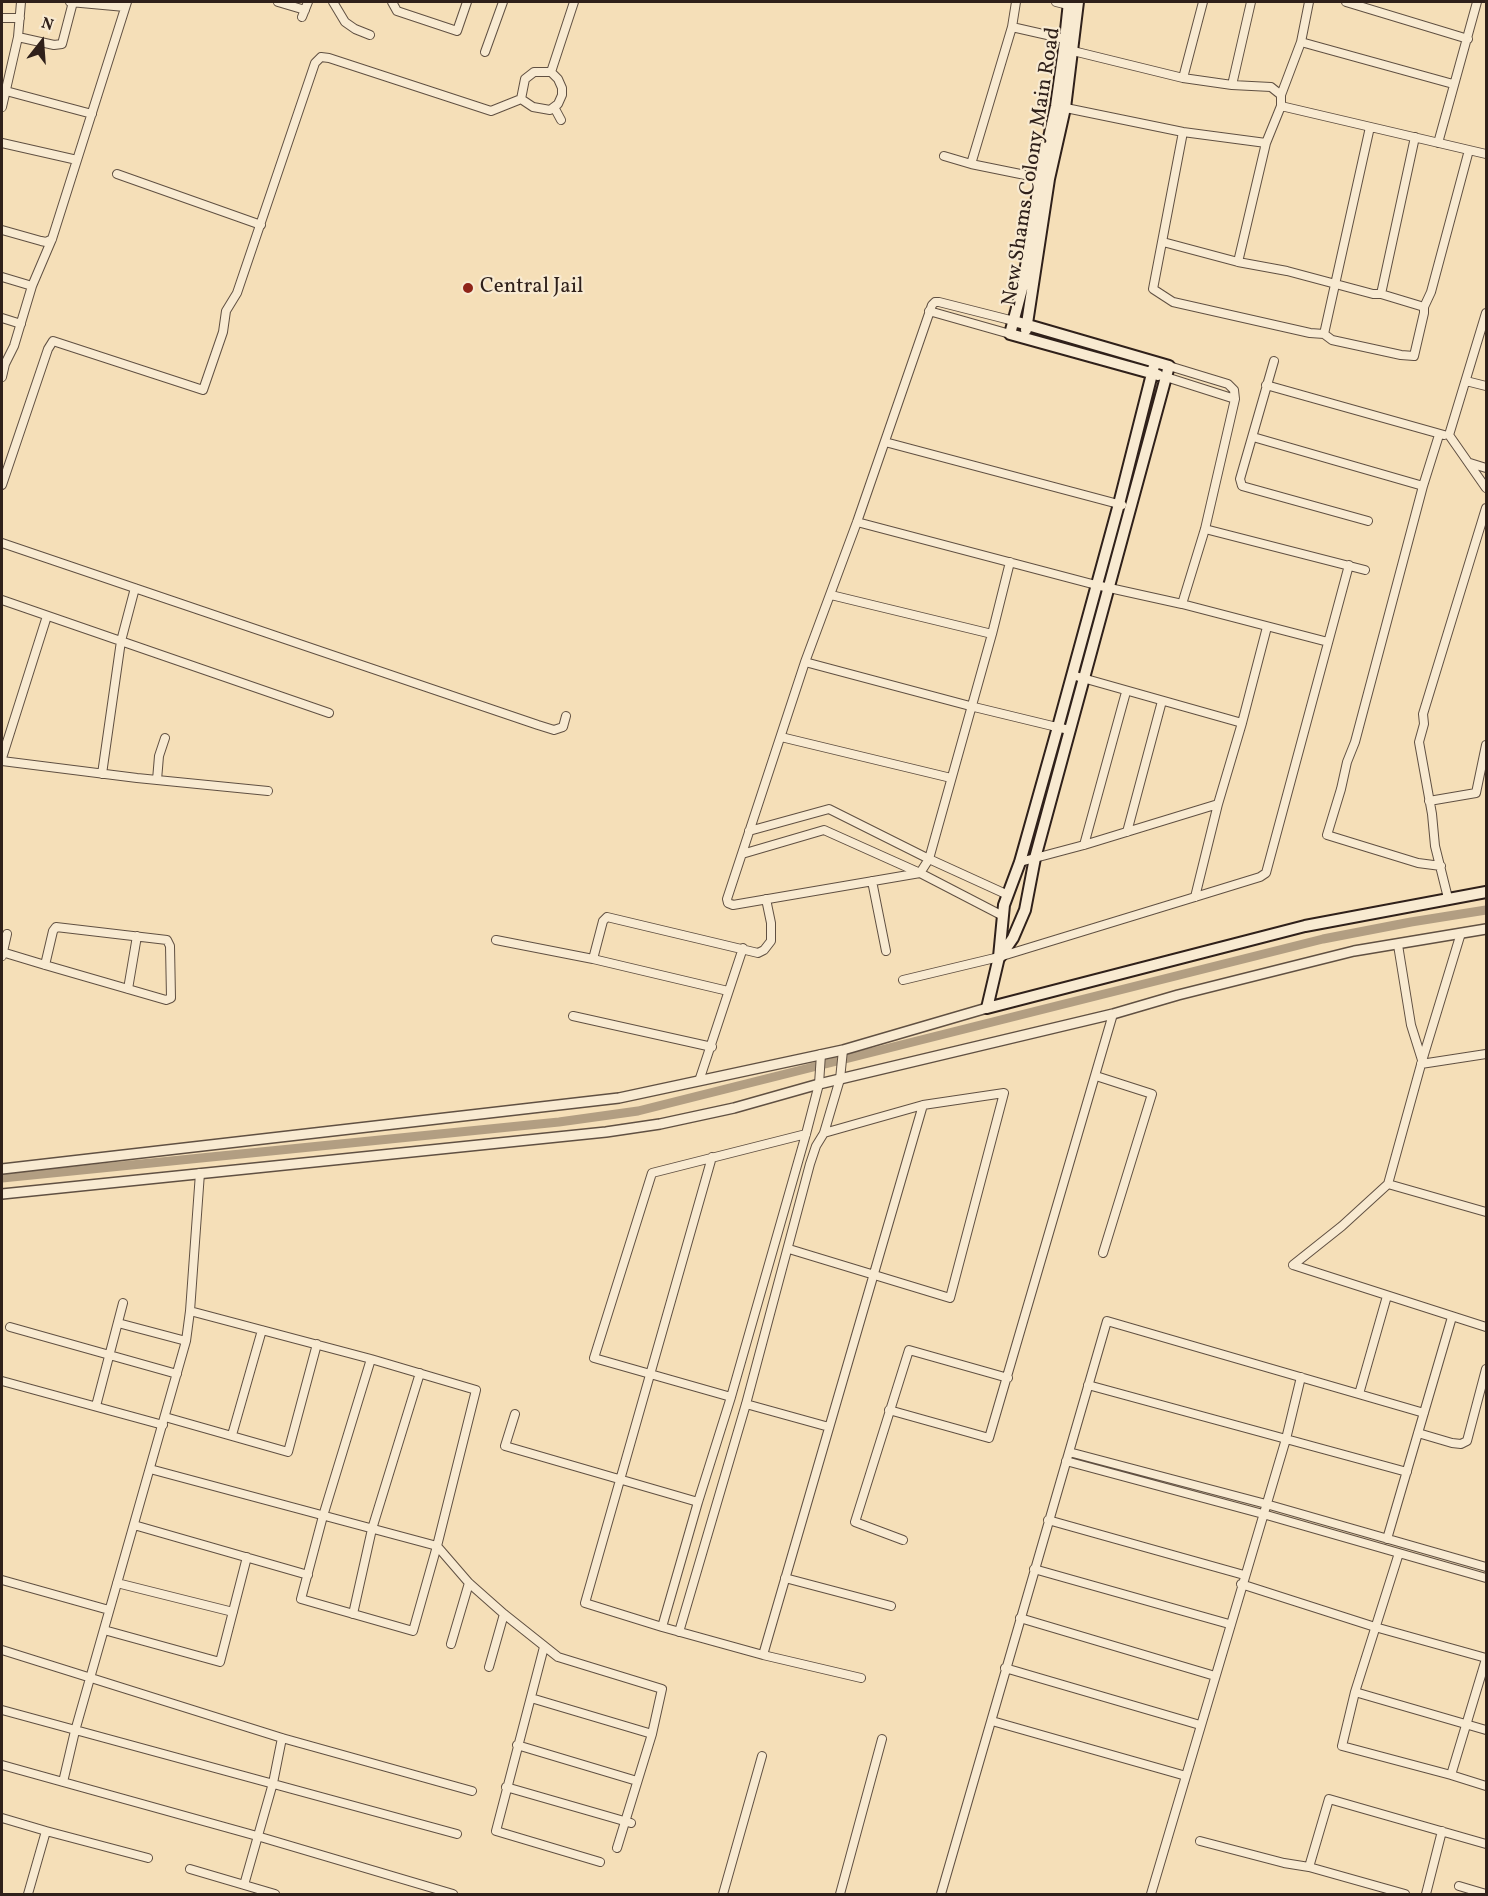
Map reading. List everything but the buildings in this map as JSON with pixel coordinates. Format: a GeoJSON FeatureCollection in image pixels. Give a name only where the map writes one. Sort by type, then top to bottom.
{"type":"FeatureCollection","features":[{"type":"Feature","properties":{"kind":"main road","name":"New Shams Colony Main Road"},"geometry":{"type":"LineString","coordinates":[[1024,338],[1028,325],[1060,107],[1072,3]]}},
{"type":"Feature","properties":{"kind":"main road","name":"New Shams Colony Main Road"},"geometry":{"type":"LineString","coordinates":[[1010,334],[1023,285],[1040,178],[1060,107]]}},
{"type":"Feature","properties":{"kind":"main road"},"geometry":{"type":"LineString","coordinates":[[999,957],[1013,938],[1025,910],[1064,728],[1124,506],[1169,366],[1014,321]]}},
{"type":"Feature","properties":{"kind":"main road"},"geometry":{"type":"LineString","coordinates":[[1010,334],[1166,377]]}},
{"type":"Feature","properties":{"kind":"main road"},"geometry":{"type":"LineString","coordinates":[[1124,506],[1155,362]]}},
{"type":"Feature","properties":{"kind":"main road"},"geometry":{"type":"LineString","coordinates":[[1064,728],[1008,895],[1003,916],[999,957],[987,1008],[1305,926],[1486,892]]}},
{"type":"Feature","properties":{"kind":"street"},"geometry":{"type":"LineString","coordinates":[[2,107],[6,91],[5,78],[18,37],[21,2]]}},
{"type":"Feature","properties":{"kind":"street"},"geometry":{"type":"LineString","coordinates":[[2,377],[3,365],[14,346],[32,286],[52,239],[126,4],[71,2],[62,44],[54,45],[18,37]]}},
{"type":"Feature","properties":{"kind":"street"},"geometry":{"type":"LineString","coordinates":[[278,2],[304,14],[308,2]]}},
{"type":"Feature","properties":{"kind":"street"},"geometry":{"type":"LineString","coordinates":[[333,2],[345,22],[355,29],[370,34]]}},
{"type":"Feature","properties":{"kind":"street"},"geometry":{"type":"LineString","coordinates":[[392,2],[397,11],[457,31],[467,2]]}},
{"type":"Feature","properties":{"kind":"street"},"geometry":{"type":"LineString","coordinates":[[485,52],[503,2]]}},
{"type":"Feature","properties":{"kind":"street"},"geometry":{"type":"LineString","coordinates":[[551,72],[574,2]]}},
{"type":"Feature","properties":{"kind":"street"},"geometry":{"type":"LineString","coordinates":[[971,164],[1012,27],[1016,2]]}},
{"type":"Feature","properties":{"kind":"street"},"geometry":{"type":"LineString","coordinates":[[1056,2],[1072,3]]}},
{"type":"Feature","properties":{"kind":"street"},"geometry":{"type":"LineString","coordinates":[[1183,78],[1203,2]]}},
{"type":"Feature","properties":{"kind":"street"},"geometry":{"type":"LineString","coordinates":[[1232,85],[1251,2]]}},
{"type":"Feature","properties":{"kind":"street"},"geometry":{"type":"LineString","coordinates":[[1238,262],[1266,143],[1281,106],[1281,95],[1301,42],[1309,2]]}},
{"type":"Feature","properties":{"kind":"street"},"geometry":{"type":"LineString","coordinates":[[1346,2],[1468,39]]}},
{"type":"Feature","properties":{"kind":"street"},"geometry":{"type":"LineString","coordinates":[[1438,142],[1477,2]]}},
{"type":"Feature","properties":{"kind":"street"},"geometry":{"type":"LineString","coordinates":[[2,18],[20,18]]}},
{"type":"Feature","properties":{"kind":"street"},"geometry":{"type":"LineString","coordinates":[[1012,27],[1067,46],[1183,78],[1232,85],[1271,87],[1281,95]]}},
{"type":"Feature","properties":{"kind":"street"},"geometry":{"type":"LineString","coordinates":[[1301,42],[1453,84]]}},
{"type":"Feature","properties":{"kind":"street"},"geometry":{"type":"LineString","coordinates":[[2,486],[53,340],[203,390],[224,332],[226,311],[237,293],[315,63],[321,57],[491,111],[521,99]]}},
{"type":"Feature","properties":{"kind":"street"},"geometry":{"type":"LineString","coordinates":[[534,72],[551,72],[558,79],[562,88],[562,95],[550,110],[525,104],[521,99],[525,79],[534,72]]}},
{"type":"Feature","properties":{"kind":"street"},"geometry":{"type":"LineString","coordinates":[[6,91],[92,114]]}},
{"type":"Feature","properties":{"kind":"street"},"geometry":{"type":"LineString","coordinates":[[1281,106],[1486,154]]}},
{"type":"Feature","properties":{"kind":"street"},"geometry":{"type":"LineString","coordinates":[[554,107],[561,120]]}},
{"type":"Feature","properties":{"kind":"street"},"geometry":{"type":"LineString","coordinates":[[1060,107],[1183,132],[1266,143]]}},
{"type":"Feature","properties":{"kind":"street"},"geometry":{"type":"LineString","coordinates":[[1324,334],[1370,127]]}},
{"type":"Feature","properties":{"kind":"street"},"geometry":{"type":"LineString","coordinates":[[1183,132],[1153,289],[1173,302],[1310,333],[1324,334],[1332,339],[1401,355],[1414,356],[1424,307],[1431,292],[1469,150]]}},
{"type":"Feature","properties":{"kind":"street"},"geometry":{"type":"LineString","coordinates":[[1381,294],[1415,137]]}},
{"type":"Feature","properties":{"kind":"street"},"geometry":{"type":"LineString","coordinates":[[2,143],[77,160]]}},
{"type":"Feature","properties":{"kind":"street"},"geometry":{"type":"LineString","coordinates":[[944,156],[1040,178]]}},
{"type":"Feature","properties":{"kind":"street"},"geometry":{"type":"LineString","coordinates":[[117,174],[261,225]]}},
{"type":"Feature","properties":{"kind":"street"},"geometry":{"type":"LineString","coordinates":[[2,230],[42,241],[52,239]]}},
{"type":"Feature","properties":{"kind":"street"},"geometry":{"type":"LineString","coordinates":[[1163,242],[1238,262],[1287,271],[1373,294],[1381,294],[1424,307]]}},
{"type":"Feature","properties":{"kind":"street"},"geometry":{"type":"LineString","coordinates":[[2,277],[32,286]]}},
{"type":"Feature","properties":{"kind":"street"},"geometry":{"type":"LineString","coordinates":[[1010,562],[929,859],[920,873],[733,905],[728,903],[727,899],[805,662],[857,522],[929,311],[935,302],[939,302],[1014,321]]}},
{"type":"Feature","properties":{"kind":"street"},"geometry":{"type":"LineString","coordinates":[[929,311],[1010,334]]}},
{"type":"Feature","properties":{"kind":"street"},"geometry":{"type":"LineString","coordinates":[[1449,435],[1485,325],[1486,313]]}},
{"type":"Feature","properties":{"kind":"street"},"geometry":{"type":"LineString","coordinates":[[2,318],[21,324]]}},
{"type":"Feature","properties":{"kind":"street"},"geometry":{"type":"LineString","coordinates":[[1274,361],[1240,479],[1242,486],[1368,521]]}},
{"type":"Feature","properties":{"kind":"street"},"geometry":{"type":"LineString","coordinates":[[1169,366],[1228,384],[1234,390],[1235,399],[1205,529],[1182,604]]}},
{"type":"Feature","properties":{"kind":"street"},"geometry":{"type":"LineString","coordinates":[[1166,377],[1235,399]]}},
{"type":"Feature","properties":{"kind":"street"},"geometry":{"type":"LineString","coordinates":[[1466,381],[1486,386]]}},
{"type":"Feature","properties":{"kind":"street"},"geometry":{"type":"LineString","coordinates":[[1266,385],[1439,435],[1449,435]]}},
{"type":"Feature","properties":{"kind":"street"},"geometry":{"type":"LineString","coordinates":[[1439,435],[1423,486],[1355,742],[1347,762],[1327,835],[1418,863],[1441,866]]}},
{"type":"Feature","properties":{"kind":"street"},"geometry":{"type":"LineString","coordinates":[[1449,435],[1486,488]]}},
{"type":"Feature","properties":{"kind":"street"},"geometry":{"type":"LineString","coordinates":[[1253,437],[1423,486]]}},
{"type":"Feature","properties":{"kind":"street"},"geometry":{"type":"LineString","coordinates":[[885,442],[1124,506]]}},
{"type":"Feature","properties":{"kind":"street"},"geometry":{"type":"LineString","coordinates":[[1470,463],[1486,468]]}},
{"type":"Feature","properties":{"kind":"street"},"geometry":{"type":"LineString","coordinates":[[1448,898],[1435,846],[1432,814],[1419,742],[1424,724],[1423,714],[1486,508]]}},
{"type":"Feature","properties":{"kind":"street"},"geometry":{"type":"LineString","coordinates":[[857,522],[1328,642]]}},
{"type":"Feature","properties":{"kind":"street"},"geometry":{"type":"LineString","coordinates":[[1205,529],[1365,570]]}},
{"type":"Feature","properties":{"kind":"street"},"geometry":{"type":"LineString","coordinates":[[2,543],[554,730],[563,727],[566,716]]}},
{"type":"Feature","properties":{"kind":"street"},"geometry":{"type":"LineString","coordinates":[[903,980],[999,957],[1266,873],[1350,566]]}},
{"type":"Feature","properties":{"kind":"street"},"geometry":{"type":"LineString","coordinates":[[102,774],[121,641],[135,588]]}},
{"type":"Feature","properties":{"kind":"street"},"geometry":{"type":"LineString","coordinates":[[831,595],[992,634]]}},
{"type":"Feature","properties":{"kind":"street"},"geometry":{"type":"LineString","coordinates":[[2,600],[329,713]]}},
{"type":"Feature","properties":{"kind":"street"},"geometry":{"type":"LineString","coordinates":[[47,616],[2,760],[102,774],[268,791]]}},
{"type":"Feature","properties":{"kind":"street"},"geometry":{"type":"LineString","coordinates":[[1195,897],[1267,627]]}},
{"type":"Feature","properties":{"kind":"street"},"geometry":{"type":"LineString","coordinates":[[805,662],[971,707],[1064,728]]}},
{"type":"Feature","properties":{"kind":"street"},"geometry":{"type":"LineString","coordinates":[[1078,677],[1242,723]]}},
{"type":"Feature","properties":{"kind":"street"},"geometry":{"type":"LineString","coordinates":[[1084,845],[1126,692]]}},
{"type":"Feature","properties":{"kind":"street"},"geometry":{"type":"LineString","coordinates":[[1127,832],[1162,702]]}},
{"type":"Feature","properties":{"kind":"street"},"geometry":{"type":"LineString","coordinates":[[781,737],[951,778]]}},
{"type":"Feature","properties":{"kind":"street"},"geometry":{"type":"LineString","coordinates":[[157,780],[159,756],[165,738]]}},
{"type":"Feature","properties":{"kind":"street"},"geometry":{"type":"LineString","coordinates":[[1429,801],[1476,793],[1486,745]]}},
{"type":"Feature","properties":{"kind":"street"},"geometry":{"type":"LineString","coordinates":[[1020,862],[1218,804]]}},
{"type":"Feature","properties":{"kind":"street"},"geometry":{"type":"LineString","coordinates":[[749,831],[829,809],[1008,895]]}},
{"type":"Feature","properties":{"kind":"street"},"geometry":{"type":"LineString","coordinates":[[742,855],[824,830],[920,873],[1003,916]]}},
{"type":"Feature","properties":{"kind":"street"},"geometry":{"type":"LineString","coordinates":[[872,881],[886,951]]}},
{"type":"Feature","properties":{"kind":"street"},"geometry":{"type":"LineString","coordinates":[[593,959],[603,921],[607,917],[758,953],[764,950],[771,941],[771,923],[766,899]]}},
{"type":"Feature","properties":{"kind":"street"},"geometry":{"type":"LineString","coordinates":[[7,933],[2,954],[166,1000],[171,998],[169,942],[164,939],[56,927],[45,965]]}},
{"type":"Feature","properties":{"kind":"street"},"geometry":{"type":"LineString","coordinates":[[2,1194],[606,1132],[660,1124],[734,1108],[840,1075],[1113,1014],[1178,994],[1344,953],[1486,929]]}},
{"type":"Feature","properties":{"kind":"street"},"geometry":{"type":"LineString","coordinates":[[1461,933],[1388,1184],[1342,1226],[1293,1265],[1486,1327]]}},
{"type":"Feature","properties":{"kind":"street"},"geometry":{"type":"LineString","coordinates":[[128,989],[137,936]]}},
{"type":"Feature","properties":{"kind":"street"},"geometry":{"type":"LineString","coordinates":[[496,940],[593,959],[728,991]]}},
{"type":"Feature","properties":{"kind":"street"},"geometry":{"type":"LineString","coordinates":[[1398,945],[1411,1024],[1422,1062]]}},
{"type":"Feature","properties":{"kind":"street"},"geometry":{"type":"LineString","coordinates":[[699,1081],[743,948]]}},
{"type":"Feature","properties":{"kind":"street"},"geometry":{"type":"LineString","coordinates":[[2,1169],[608,1100],[843,1054],[987,1008]]}},
{"type":"Feature","properties":{"kind":"street"},"geometry":{"type":"LineString","coordinates":[[889,1410],[989,1438],[1113,1014]]}},
{"type":"Feature","properties":{"kind":"street"},"geometry":{"type":"LineString","coordinates":[[573,1016],[712,1047]]}},
{"type":"Feature","properties":{"kind":"street"},"geometry":{"type":"LineString","coordinates":[[680,1632],[746,1404],[810,1164],[816,1146],[824,1133],[840,1075],[843,1054]]}},
{"type":"Feature","properties":{"kind":"street"},"geometry":{"type":"LineString","coordinates":[[1422,1062],[1486,1054]]}},
{"type":"Feature","properties":{"kind":"street"},"geometry":{"type":"LineString","coordinates":[[662,1627],[806,1134],[819,1081],[822,1057]]}},
{"type":"Feature","properties":{"kind":"street"},"geometry":{"type":"LineString","coordinates":[[1096,1076],[1152,1094],[1102,1253]]}},
{"type":"Feature","properties":{"kind":"street"},"geometry":{"type":"LineString","coordinates":[[789,1249],[950,1298],[1004,1093],[923,1105],[824,1133]]}},
{"type":"Feature","properties":{"kind":"street"},"geometry":{"type":"LineString","coordinates":[[763,1655],[923,1105]]}},
{"type":"Feature","properties":{"kind":"street"},"geometry":{"type":"LineString","coordinates":[[731,1397],[594,1358],[652,1173],[806,1134]]}},
{"type":"Feature","properties":{"kind":"street"},"geometry":{"type":"LineString","coordinates":[[712,1157],[585,1603],[763,1655],[861,1678]]}},
{"type":"Feature","properties":{"kind":"street"},"geometry":{"type":"LineString","coordinates":[[63,1782],[75,1731],[186,1341],[200,1173]]}},
{"type":"Feature","properties":{"kind":"street"},"geometry":{"type":"LineString","coordinates":[[1388,1184],[1486,1212]]}},
{"type":"Feature","properties":{"kind":"street"},"geometry":{"type":"LineString","coordinates":[[1359,1394],[1387,1296]]}},
{"type":"Feature","properties":{"kind":"street"},"geometry":{"type":"LineString","coordinates":[[96,1406],[123,1302]]}},
{"type":"Feature","properties":{"kind":"street"},"geometry":{"type":"LineString","coordinates":[[190,1311],[317,1344],[371,1359],[420,1373],[476,1390],[413,1631],[301,1599],[323,1516],[371,1359]]}},
{"type":"Feature","properties":{"kind":"street"},"geometry":{"type":"LineString","coordinates":[[1387,1539],[1452,1317]]}},
{"type":"Feature","properties":{"kind":"street"},"geometry":{"type":"LineString","coordinates":[[941,1894],[1107,1321],[1424,1413]]}},
{"type":"Feature","properties":{"kind":"street"},"geometry":{"type":"LineString","coordinates":[[118,1323],[186,1341]]}},
{"type":"Feature","properties":{"kind":"street"},"geometry":{"type":"LineString","coordinates":[[10,1327],[177,1374]]}},
{"type":"Feature","properties":{"kind":"street"},"geometry":{"type":"LineString","coordinates":[[232,1435],[262,1330]]}},
{"type":"Feature","properties":{"kind":"street"},"geometry":{"type":"LineString","coordinates":[[2,1381],[96,1406],[232,1435],[288,1452],[317,1344]]}},
{"type":"Feature","properties":{"kind":"street"},"geometry":{"type":"LineString","coordinates":[[903,1540],[855,1522],[909,1350],[1008,1378]]}},
{"type":"Feature","properties":{"kind":"street"},"geometry":{"type":"LineString","coordinates":[[1418,1433],[1452,1443],[1461,1444],[1467,1441],[1486,1370]]}},
{"type":"Feature","properties":{"kind":"street"},"geometry":{"type":"LineString","coordinates":[[353,1614],[372,1529],[420,1373]]}},
{"type":"Feature","properties":{"kind":"street"},"geometry":{"type":"LineString","coordinates":[[1151,1894],[1229,1624],[1286,1438],[1301,1377]]}},
{"type":"Feature","properties":{"kind":"street"},"geometry":{"type":"LineString","coordinates":[[1088,1384],[1407,1472]]}},
{"type":"Feature","properties":{"kind":"street"},"geometry":{"type":"LineString","coordinates":[[746,1404],[829,1427]]}},
{"type":"Feature","properties":{"kind":"street"},"geometry":{"type":"LineString","coordinates":[[515,1414],[505,1446],[698,1502]]}},
{"type":"Feature","properties":{"kind":"street"},"geometry":{"type":"LineString","coordinates":[[1069,1452],[1266,1504],[1486,1567]]}},
{"type":"Feature","properties":{"kind":"street"},"geometry":{"type":"LineString","coordinates":[[1066,1461],[1263,1514],[1486,1578]]}},
{"type":"Feature","properties":{"kind":"street"},"geometry":{"type":"LineString","coordinates":[[150,1469],[437,1546],[469,1583],[558,1657],[662,1689],[628,1823],[617,1848]]}},
{"type":"Feature","properties":{"kind":"street"},"geometry":{"type":"LineString","coordinates":[[1048,1520],[1243,1580],[1375,1627],[1486,1659],[1451,1775]]}},
{"type":"Feature","properties":{"kind":"street"},"geometry":{"type":"LineString","coordinates":[[134,1525],[308,1575]]}},
{"type":"Feature","properties":{"kind":"street"},"geometry":{"type":"LineString","coordinates":[[1399,1552],[1355,1692],[1342,1746],[1486,1786]]}},
{"type":"Feature","properties":{"kind":"street"},"geometry":{"type":"LineString","coordinates":[[104,1630],[220,1662],[247,1557]]}},
{"type":"Feature","properties":{"kind":"street"},"geometry":{"type":"LineString","coordinates":[[1034,1569],[1229,1624]]}},
{"type":"Feature","properties":{"kind":"street"},"geometry":{"type":"LineString","coordinates":[[785,1578],[891,1606]]}},
{"type":"Feature","properties":{"kind":"street"},"geometry":{"type":"LineString","coordinates":[[2,1580],[109,1610]]}},
{"type":"Feature","properties":{"kind":"street"},"geometry":{"type":"LineString","coordinates":[[117,1583],[233,1612]]}},
{"type":"Feature","properties":{"kind":"street"},"geometry":{"type":"LineString","coordinates":[[451,1644],[469,1583]]}},
{"type":"Feature","properties":{"kind":"street"},"geometry":{"type":"LineString","coordinates":[[489,1667],[504,1614]]}},
{"type":"Feature","properties":{"kind":"street"},"geometry":{"type":"LineString","coordinates":[[1020,1618],[1215,1676]]}},
{"type":"Feature","properties":{"kind":"street"},"geometry":{"type":"LineString","coordinates":[[544,1647],[495,1831],[600,1862]]}},
{"type":"Feature","properties":{"kind":"street"},"geometry":{"type":"LineString","coordinates":[[2,1650],[282,1738],[472,1791]]}},
{"type":"Feature","properties":{"kind":"street"},"geometry":{"type":"LineString","coordinates":[[1005,1668],[1200,1725]]}},
{"type":"Feature","properties":{"kind":"street"},"geometry":{"type":"LineString","coordinates":[[1355,1692],[1486,1730]]}},
{"type":"Feature","properties":{"kind":"street"},"geometry":{"type":"LineString","coordinates":[[531,1698],[652,1734]]}},
{"type":"Feature","properties":{"kind":"street"},"geometry":{"type":"LineString","coordinates":[[2,1710],[457,1834]]}},
{"type":"Feature","properties":{"kind":"street"},"geometry":{"type":"LineString","coordinates":[[992,1721],[1186,1776]]}},
{"type":"Feature","properties":{"kind":"street"},"geometry":{"type":"LineString","coordinates":[[244,1885],[273,1783],[282,1738]]}},
{"type":"Feature","properties":{"kind":"street"},"geometry":{"type":"LineString","coordinates":[[840,1894],[882,1739]]}},
{"type":"Feature","properties":{"kind":"street"},"geometry":{"type":"LineString","coordinates":[[517,1745],[637,1781]]}},
{"type":"Feature","properties":{"kind":"street"},"geometry":{"type":"LineString","coordinates":[[723,1894],[762,1756]]}},
{"type":"Feature","properties":{"kind":"street"},"geometry":{"type":"LineString","coordinates":[[2,1764],[453,1894]]}},
{"type":"Feature","properties":{"kind":"street"},"geometry":{"type":"LineString","coordinates":[[506,1787],[628,1823]]}},
{"type":"Feature","properties":{"kind":"street"},"geometry":{"type":"LineString","coordinates":[[1310,1867],[1329,1799],[1486,1844]]}},
{"type":"Feature","properties":{"kind":"street"},"geometry":{"type":"LineString","coordinates":[[2,1818],[148,1858]]}},
{"type":"Feature","properties":{"kind":"street"},"geometry":{"type":"LineString","coordinates":[[28,1894],[46,1831]]}},
{"type":"Feature","properties":{"kind":"street"},"geometry":{"type":"LineString","coordinates":[[1426,1894],[1443,1831]]}},
{"type":"Feature","properties":{"kind":"street"},"geometry":{"type":"LineString","coordinates":[[1200,1841],[1284,1863],[1310,1867],[1405,1894]]}},
{"type":"Feature","properties":{"kind":"street"},"geometry":{"type":"LineString","coordinates":[[190,1869],[275,1894]]}},
{"type":"Feature","properties":{"kind":"street"},"geometry":{"type":"LineString","coordinates":[[1459,1886],[1486,1892]]}},
{"type":"Feature","properties":{"kind":"waterway"},"geometry":{"type":"LineString","coordinates":[[2,1178],[559,1122],[638,1111],[1323,939],[1486,910]]}},
{"type":"Feature","properties":{"kind":"place","name":"Central Jail"},"geometry":{"type":"Point","coordinates":[468,288]}}]}
